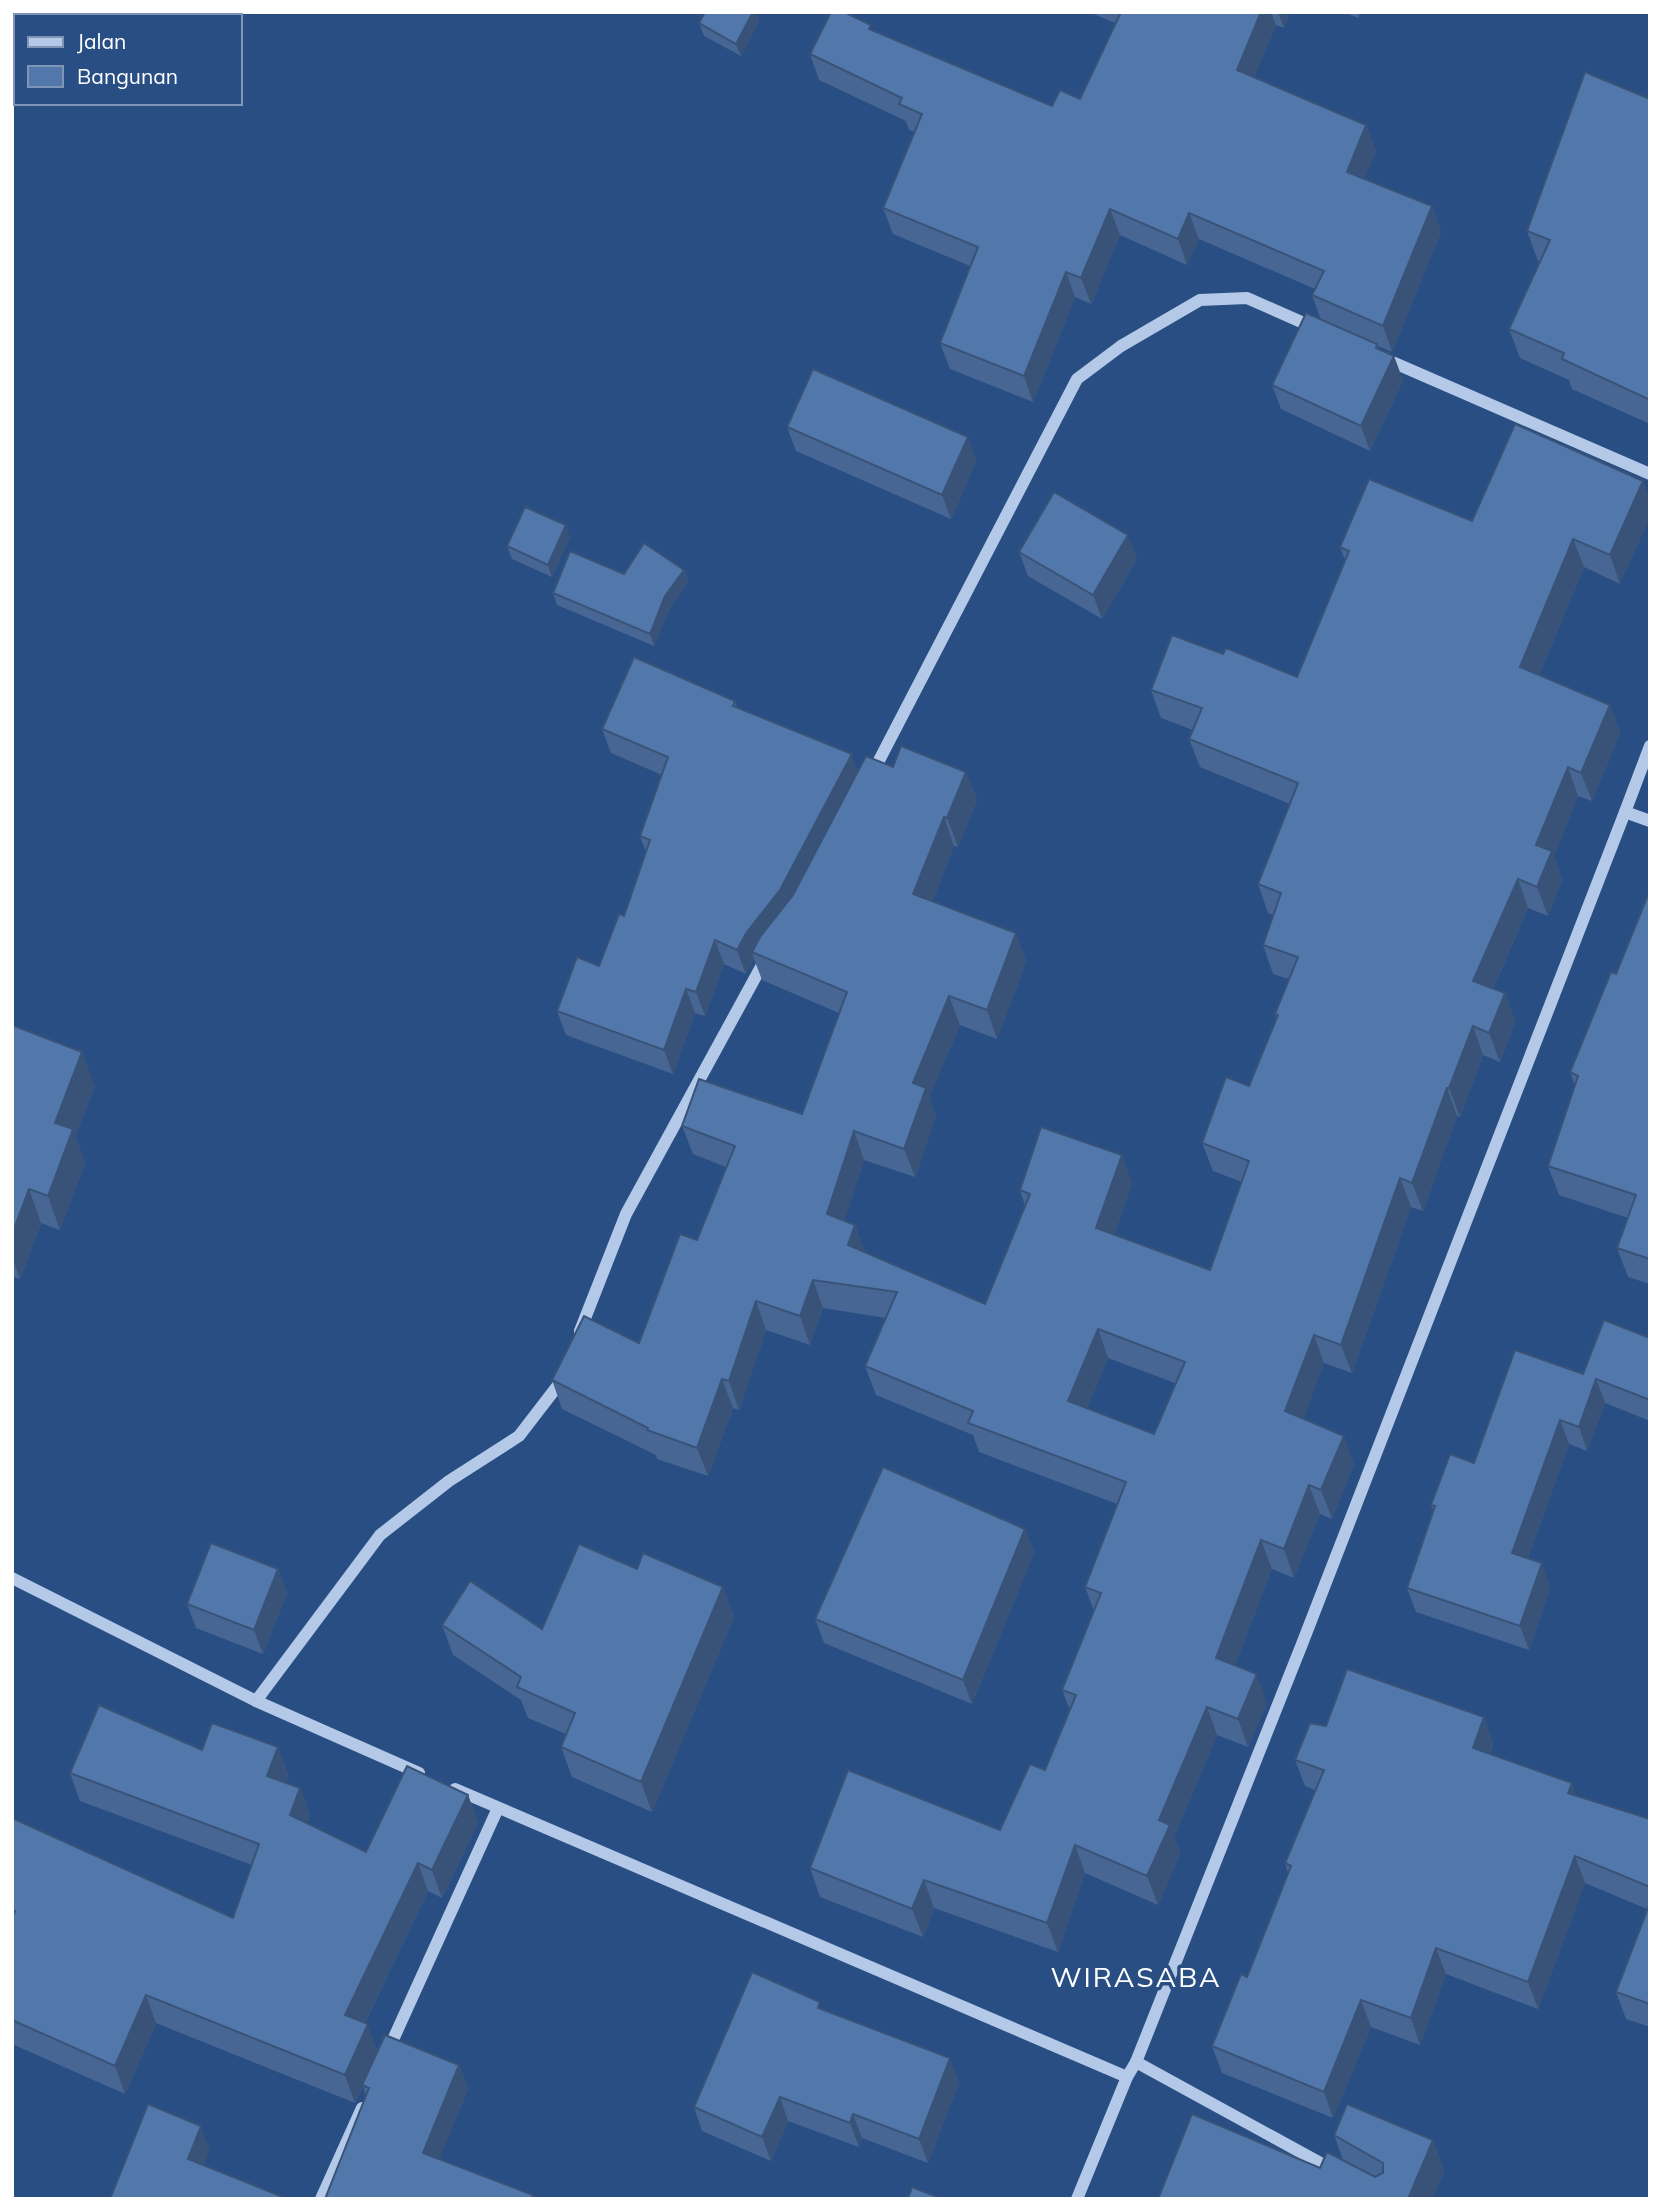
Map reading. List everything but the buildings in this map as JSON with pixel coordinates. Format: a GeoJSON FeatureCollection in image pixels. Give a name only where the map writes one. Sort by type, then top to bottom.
{"type":"FeatureCollection","features":[{"type":"Feature","properties":{"kind":"street"},"geometry":{"type":"LineString","coordinates":[[865,788],[1077,379],[1121,346],[1200,300],[1247,298],[1322,331]]}},
{"type":"Feature","properties":{"kind":"street"},"geometry":{"type":"LineString","coordinates":[[1373,353],[1650,474]]}},
{"type":"Feature","properties":{"kind":"street"},"geometry":{"type":"LineString","coordinates":[[1077,2199],[1127,2077],[1136,2062],[1307,1631],[1650,746]]}},
{"type":"Feature","properties":{"kind":"street"},"geometry":{"type":"LineString","coordinates":[[1625,812],[1650,821]]}},
{"type":"Feature","properties":{"kind":"street"},"geometry":{"type":"LineString","coordinates":[[256,1701],[380,1535],[449,1481],[519,1436],[559,1384],[626,1214],[763,961],[778,943]]}},
{"type":"Feature","properties":{"kind":"street"},"geometry":{"type":"LineString","coordinates":[[12,1578],[256,1701],[435,1780]]}},
{"type":"Feature","properties":{"kind":"street"},"geometry":{"type":"LineString","coordinates":[[447,1786],[1127,2077]]}},
{"type":"Feature","properties":{"kind":"street"},"geometry":{"type":"LineString","coordinates":[[384,2060],[498,1808]]}},
{"type":"Feature","properties":{"kind":"street"},"geometry":{"type":"LineString","coordinates":[[1136,2062],[1351,2179]]}},
{"type":"Feature","properties":{"kind":"street"},"geometry":{"type":"LineString","coordinates":[[321,2199],[367,2098]]}},
{"type":"Feature","properties":{"kind":"district","name":"WIRASABA"},"geometry":{"type":"Point","coordinates":[1136,1976]}}]}
